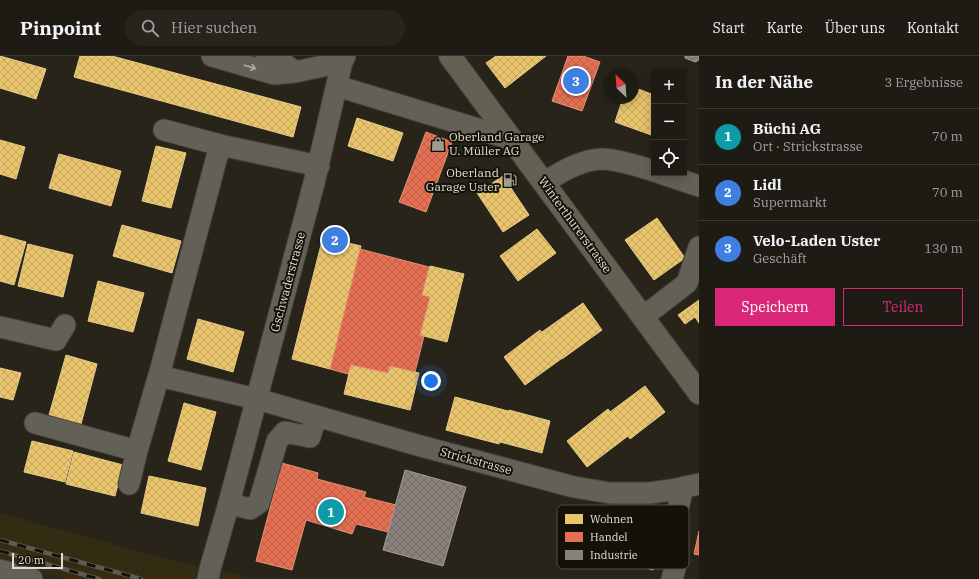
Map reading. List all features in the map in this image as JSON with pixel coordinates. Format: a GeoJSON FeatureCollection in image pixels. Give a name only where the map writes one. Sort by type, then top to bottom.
{"type":"FeatureCollection","features":[{"type":"Feature","properties":{"kind":"main road","name":"Winterthurerstrasse"},"geometry":{"type":"LineString","coordinates":[[450,56],[699,393]]}},
{"type":"Feature","properties":{"kind":"street"},"geometry":{"type":"LineString","coordinates":[[212,56],[274,74],[295,72],[343,59]]}},
{"type":"Feature","properties":{"kind":"street"},"geometry":{"type":"LineString","coordinates":[[266,56],[279,60],[295,72]]}},
{"type":"Feature","properties":{"kind":"street","name":"Gschwaderstrasse"},"geometry":{"type":"LineString","coordinates":[[208,579],[319,166],[343,59]]}},
{"type":"Feature","properties":{"kind":"street"},"geometry":{"type":"LineString","coordinates":[[336,86],[512,139]]}},
{"type":"Feature","properties":{"kind":"street"},"geometry":{"type":"LineString","coordinates":[[164,130],[220,145],[319,166]]}},
{"type":"Feature","properties":{"kind":"street"},"geometry":{"type":"LineString","coordinates":[[129,484],[220,145]]}},
{"type":"Feature","properties":{"kind":"street"},"geometry":{"type":"LineString","coordinates":[[544,183],[558,173],[573,166],[602,159],[634,164],[651,170]]}},
{"type":"Feature","properties":{"kind":"street"},"geometry":{"type":"LineString","coordinates":[[669,176],[699,186]]}},
{"type":"Feature","properties":{"kind":"street"},"geometry":{"type":"LineString","coordinates":[[643,317],[687,283],[699,247]]}},
{"type":"Feature","properties":{"kind":"street"},"geometry":{"type":"LineString","coordinates":[[0,327],[56,340],[65,325]]}},
{"type":"Feature","properties":{"kind":"street"},"geometry":{"type":"LineString","coordinates":[[159,376],[257,399]]}},
{"type":"Feature","properties":{"kind":"street","name":"Strickstrasse"},"geometry":{"type":"LineString","coordinates":[[257,399],[417,445],[574,487],[610,493],[650,493],[691,486]]}},
{"type":"Feature","properties":{"kind":"street"},"geometry":{"type":"LineString","coordinates":[[229,504],[250,509],[259,503],[276,441],[285,432],[310,437],[316,416]]}},
{"type":"Feature","properties":{"kind":"street"},"geometry":{"type":"LineString","coordinates":[[35,423],[137,451]]}},
{"type":"Feature","properties":{"kind":"street"},"geometry":{"type":"LineString","coordinates":[[684,505],[691,486]]}},
{"type":"Feature","properties":{"kind":"street"},"geometry":{"type":"LineString","coordinates":[[672,579],[675,569]]}},
{"type":"Feature","properties":{"kind":"street"},"geometry":{"type":"LineString","coordinates":[[0,570],[32,579]]}},
{"type":"Feature","properties":{"kind":"shaded area"},"geometry":{"type":"Polygon","coordinates":[[[0,513],[152,555],[254,579],[63,579],[0,562],[0,513]]]}},
{"type":"Feature","properties":{"kind":"building: Wohnen"},"geometry":{"type":"Polygon","coordinates":[[[0,56],[46,69],[36,99],[0,88],[0,56]]]}},
{"type":"Feature","properties":{"kind":"building: Wohnen"},"geometry":{"type":"Polygon","coordinates":[[[80,56],[112,56],[301,107],[293,137],[74,77],[80,56]]]}},
{"type":"Feature","properties":{"kind":"building: Wohnen"},"geometry":{"type":"Polygon","coordinates":[[[496,56],[546,56],[505,88],[486,63],[496,56]]]}},
{"type":"Feature","properties":{"kind":"building: Wohnen"},"geometry":{"type":"Polygon","coordinates":[[[639,89],[651,94],[651,135],[615,122],[621,104],[639,104],[639,89]]]}},
{"type":"Feature","properties":{"kind":"building: Wohnen"},"geometry":{"type":"Polygon","coordinates":[[[357,118],[403,133],[393,161],[348,146],[357,118]]]}},
{"type":"Feature","properties":{"kind":"building: Wohnen"},"geometry":{"type":"Polygon","coordinates":[[[0,140],[25,147],[16,179],[0,174],[0,140]]]}},
{"type":"Feature","properties":{"kind":"building: Wohnen"},"geometry":{"type":"Polygon","coordinates":[[[156,146],[186,153],[171,208],[142,201],[156,146]]]}},
{"type":"Feature","properties":{"kind":"building: Wohnen"},"geometry":{"type":"Polygon","coordinates":[[[59,154],[121,171],[111,206],[49,188],[59,154]]]}},
{"type":"Feature","properties":{"kind":"building: Wohnen"},"geometry":{"type":"Polygon","coordinates":[[[503,176],[529,215],[503,232],[477,193],[503,176]]]}},
{"type":"Feature","properties":{"kind":"building: Wohnen"},"geometry":{"type":"Polygon","coordinates":[[[657,218],[685,258],[654,280],[625,240],[657,218]]]}},
{"type":"Feature","properties":{"kind":"building: Wohnen"},"geometry":{"type":"Polygon","coordinates":[[[122,225],[181,241],[172,273],[113,256],[122,225]]]}},
{"type":"Feature","properties":{"kind":"building: Wohnen"},"geometry":{"type":"Polygon","coordinates":[[[537,229],[556,253],[518,281],[500,256],[537,229]]]}},
{"type":"Feature","properties":{"kind":"building: Wohnen"},"geometry":{"type":"Polygon","coordinates":[[[0,235],[26,242],[14,285],[0,281],[0,235]]]}},
{"type":"Feature","properties":{"kind":"building: Wohnen"},"geometry":{"type":"Polygon","coordinates":[[[323,237],[361,246],[330,369],[292,359],[323,237]]]}},
{"type":"Feature","properties":{"kind":"building: Wohnen"},"geometry":{"type":"Polygon","coordinates":[[[28,244],[73,255],[63,297],[18,286],[28,244]]]}},
{"type":"Feature","properties":{"kind":"building: Wohnen"},"geometry":{"type":"Polygon","coordinates":[[[430,266],[464,274],[447,342],[420,335],[430,297],[422,295],[430,266]]]}},
{"type":"Feature","properties":{"kind":"building: Wohnen"},"geometry":{"type":"Polygon","coordinates":[[[98,281],[144,293],[133,332],[88,321],[98,281]]]}},
{"type":"Feature","properties":{"kind":"building: Wohnen"},"geometry":{"type":"Polygon","coordinates":[[[699,300],[699,323],[695,317],[685,324],[678,315],[699,300]]]}},
{"type":"Feature","properties":{"kind":"building: Wohnen"},"geometry":{"type":"Polygon","coordinates":[[[583,303],[602,330],[562,359],[542,332],[583,303]]]}},
{"type":"Feature","properties":{"kind":"building: Wohnen"},"geometry":{"type":"Polygon","coordinates":[[[198,319],[244,332],[233,372],[187,359],[198,319]]]}},
{"type":"Feature","properties":{"kind":"building: Wohnen"},"geometry":{"type":"Polygon","coordinates":[[[540,330],[561,359],[525,385],[504,357],[540,330]]]}},
{"type":"Feature","properties":{"kind":"building: Wohnen"},"geometry":{"type":"Polygon","coordinates":[[[66,355],[97,364],[81,424],[49,415],[66,355]]]}},
{"type":"Feature","properties":{"kind":"building: Wohnen"},"geometry":{"type":"Polygon","coordinates":[[[351,365],[388,373],[390,366],[419,373],[410,410],[344,394],[351,365]]]}},
{"type":"Feature","properties":{"kind":"building: Wohnen"},"geometry":{"type":"Polygon","coordinates":[[[0,368],[21,373],[13,400],[0,397],[0,368]]]}},
{"type":"Feature","properties":{"kind":"building: Wohnen"},"geometry":{"type":"Polygon","coordinates":[[[645,386],[665,412],[630,439],[610,412],[645,386]]]}},
{"type":"Feature","properties":{"kind":"building: Wohnen"},"geometry":{"type":"Polygon","coordinates":[[[455,397],[508,411],[499,444],[446,430],[455,397]]]}},
{"type":"Feature","properties":{"kind":"building: Wohnen"},"geometry":{"type":"Polygon","coordinates":[[[184,403],[216,412],[201,470],[168,461],[184,403]]]}},
{"type":"Feature","properties":{"kind":"building: Wohnen"},"geometry":{"type":"Polygon","coordinates":[[[608,409],[628,436],[587,467],[567,441],[608,409]]]}},
{"type":"Feature","properties":{"kind":"building: Wohnen"},"geometry":{"type":"Polygon","coordinates":[[[509,410],[550,421],[542,453],[500,442],[509,410]]]}},
{"type":"Feature","properties":{"kind":"building: Wohnen"},"geometry":{"type":"Polygon","coordinates":[[[32,441],[73,451],[65,482],[24,472],[32,441]]]}},
{"type":"Feature","properties":{"kind":"building: Wohnen"},"geometry":{"type":"Polygon","coordinates":[[[74,452],[123,465],[115,496],[66,484],[74,452]]]}},
{"type":"Feature","properties":{"kind":"building: Wohnen"},"geometry":{"type":"Polygon","coordinates":[[[149,476],[206,488],[198,526],[141,513],[149,476]]]}},
{"type":"Feature","properties":{"kind":"building: Handel"},"geometry":{"type":"Polygon","coordinates":[[[568,56],[583,56],[600,62],[582,111],[552,101],[568,56]]]}},
{"type":"Feature","properties":{"kind":"building: Handel"},"geometry":{"type":"Polygon","coordinates":[[[426,132],[452,142],[426,212],[399,202],[426,132]]]}},
{"type":"Feature","properties":{"kind":"building: Handel"},"geometry":{"type":"Polygon","coordinates":[[[360,249],[429,267],[422,295],[430,297],[420,335],[424,336],[415,372],[390,366],[388,373],[351,365],[348,374],[330,369],[360,249]]]}},
{"type":"Feature","properties":{"kind":"building: Handel"},"geometry":{"type":"Polygon","coordinates":[[[282,463],[318,473],[317,479],[366,492],[364,497],[396,505],[388,532],[356,524],[352,534],[306,520],[292,570],[256,561],[282,463]]]}},
{"type":"Feature","properties":{"kind":"building: Handel"},"geometry":{"type":"Polygon","coordinates":[[[699,531],[699,555],[694,554],[699,531]]]}},
{"type":"Feature","properties":{"kind":"building: Industrie"},"geometry":{"type":"Polygon","coordinates":[[[685,56],[699,56],[699,60],[695,62],[685,58],[685,56]]]}},
{"type":"Feature","properties":{"kind":"building: Industrie"},"geometry":{"type":"Polygon","coordinates":[[[405,470],[466,487],[443,566],[383,550],[405,470]]]}},
{"type":"Feature","properties":{"kind":"railway"},"geometry":{"type":"LineString","coordinates":[[0,540],[141,579]]}},
{"type":"Feature","properties":{"kind":"railway"},"geometry":{"type":"LineString","coordinates":[[0,551],[99,579]]}},
{"type":"Feature","properties":{"kind":"place","name":"Velo-Laden Uster"},"geometry":{"type":"Point","coordinates":[576,81]}},
{"type":"Feature","properties":{"kind":"place","name":"Oberland Garage U. Müller AG"},"geometry":{"type":"Point","coordinates":[438,144]}},
{"type":"Feature","properties":{"kind":"place","name":"Oberland Garage Uster"},"geometry":{"type":"Point","coordinates":[510,180]}},
{"type":"Feature","properties":{"kind":"place","name":"Lidl"},"geometry":{"type":"Point","coordinates":[335,240]}},
{"type":"Feature","properties":{"kind":"place","name":"Büchi AG"},"geometry":{"type":"Point","coordinates":[331,512]}}]}
